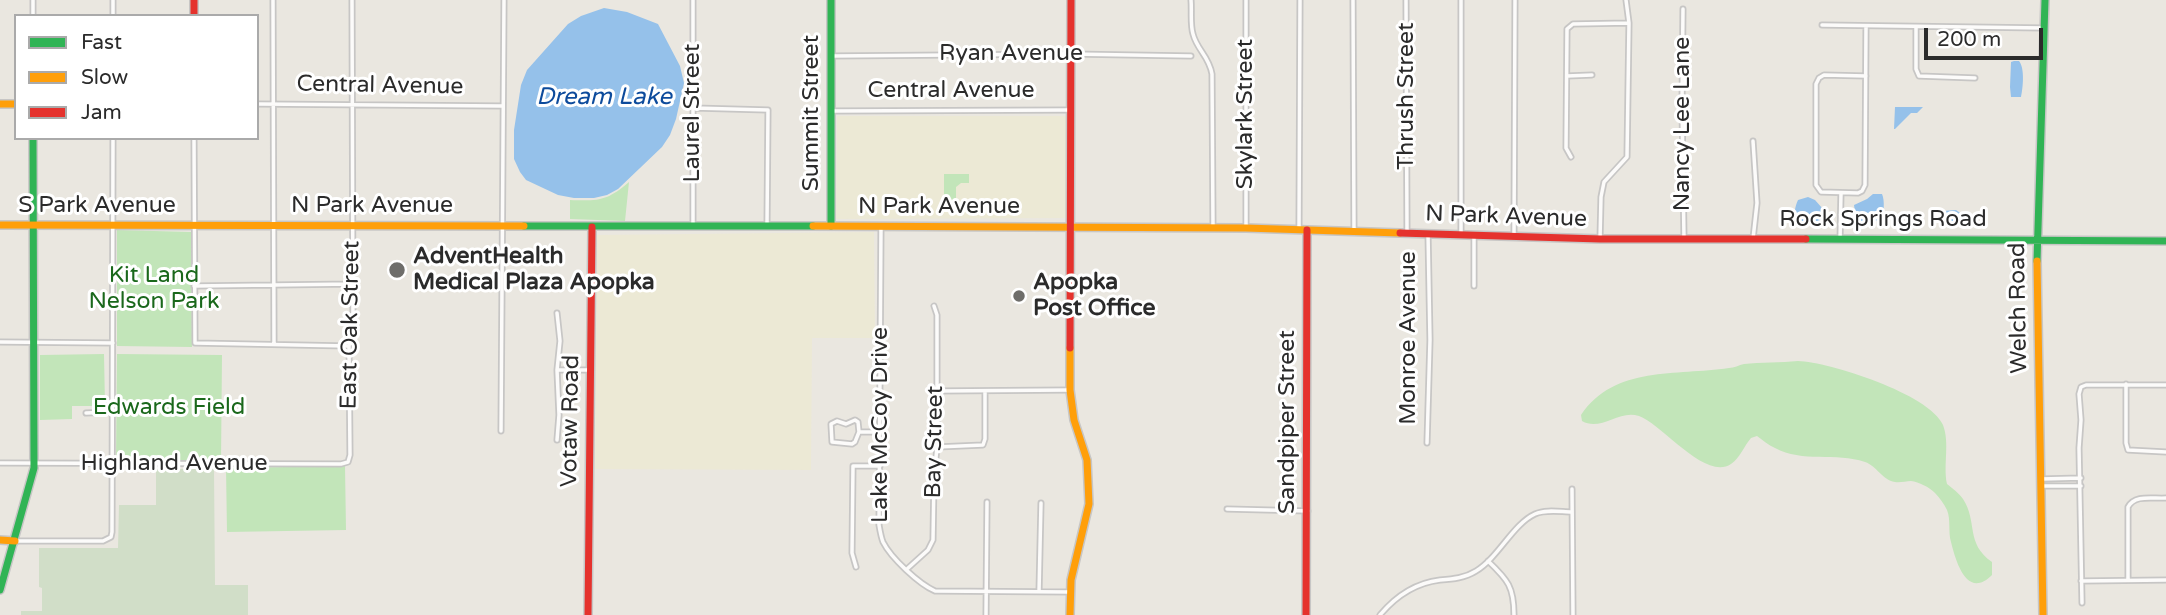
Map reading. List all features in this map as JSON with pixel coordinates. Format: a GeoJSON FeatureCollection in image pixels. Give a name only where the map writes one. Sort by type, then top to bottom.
{"type":"FeatureCollection","features":[{"type":"Feature","properties":{"kind":"main road","name":"Summit Street"},"geometry":{"type":"LineString","coordinates":[[831,0],[831,226]]}},
{"type":"Feature","properties":{"kind":"main road"},"geometry":{"type":"LineString","coordinates":[[1070,615],[1073,565],[1089,504],[1087,460],[1074,420],[1070,390],[1071,0]]}},
{"type":"Feature","properties":{"kind":"main road","name":"Welch Road"},"geometry":{"type":"LineString","coordinates":[[2043,615],[2037,239],[2045,0]]}},
{"type":"Feature","properties":{"kind":"main road"},"geometry":{"type":"LineString","coordinates":[[0,590],[34,463],[33,140]]}},
{"type":"Feature","properties":{"kind":"main road","name":"S Park Avenue"},"geometry":{"type":"LineString","coordinates":[[0,225],[194,225]]}},
{"type":"Feature","properties":{"kind":"main road","name":"N Park Avenue"},"geometry":{"type":"LineString","coordinates":[[194,225],[1071,226],[1684,239]]}},
{"type":"Feature","properties":{"kind":"main road","name":"Votaw Road"},"geometry":{"type":"LineString","coordinates":[[588,615],[592,227]]}},
{"type":"Feature","properties":{"kind":"main road","name":"Sandpiper Street"},"geometry":{"type":"LineString","coordinates":[[1303,229],[1307,615]]}},
{"type":"Feature","properties":{"kind":"main road","name":"Rock Springs Road"},"geometry":{"type":"LineString","coordinates":[[1684,239],[2166,241]]}},
{"type":"Feature","properties":{"kind":"main road"},"geometry":{"type":"LineString","coordinates":[[0,540],[15,541]]}},
{"type":"Feature","properties":{"kind":"street"},"geometry":{"type":"LineString","coordinates":[[273,0],[274,344]]}},
{"type":"Feature","properties":{"kind":"street","name":"East Oak Street"},"geometry":{"type":"LineString","coordinates":[[348,462],[349,346],[354,328],[352,0]]}},
{"type":"Feature","properties":{"kind":"street"},"geometry":{"type":"LineString","coordinates":[[501,432],[504,0]]}},
{"type":"Feature","properties":{"kind":"street","name":"Laurel Street"},"geometry":{"type":"LineString","coordinates":[[693,0],[693,227]]}},
{"type":"Feature","properties":{"kind":"street"},"geometry":{"type":"LineString","coordinates":[[1192,0],[1192,32],[1210,61],[1212,74],[1213,228]]}},
{"type":"Feature","properties":{"kind":"street","name":"Skylark Street"},"geometry":{"type":"LineString","coordinates":[[1246,0],[1246,228]]}},
{"type":"Feature","properties":{"kind":"street","name":"Sandpiper Street"},"geometry":{"type":"LineString","coordinates":[[1300,0],[1303,229]]}},
{"type":"Feature","properties":{"kind":"street"},"geometry":{"type":"LineString","coordinates":[[1353,0],[1354,231]]}},
{"type":"Feature","properties":{"kind":"street","name":"Thrush Street"},"geometry":{"type":"LineString","coordinates":[[1406,0],[1407,233]]}},
{"type":"Feature","properties":{"kind":"street"},"geometry":{"type":"LineString","coordinates":[[1461,0],[1461,235]]}},
{"type":"Feature","properties":{"kind":"street"},"geometry":{"type":"LineString","coordinates":[[1514,236],[1515,0]]}},
{"type":"Feature","properties":{"kind":"street"},"geometry":{"type":"LineString","coordinates":[[1600,239],[1604,183],[1627,158],[1629,23],[1626,0]]}},
{"type":"Feature","properties":{"kind":"street","name":"Nancy Lee Lane"},"geometry":{"type":"LineString","coordinates":[[1683,9],[1684,239]]}},
{"type":"Feature","properties":{"kind":"street"},"geometry":{"type":"LineString","coordinates":[[1571,157],[1566,148],[1567,29],[1573,24],[1629,23]]}},
{"type":"Feature","properties":{"kind":"street"},"geometry":{"type":"LineString","coordinates":[[1822,25],[2044,28]]}},
{"type":"Feature","properties":{"kind":"street"},"geometry":{"type":"LineString","coordinates":[[1866,26],[1866,76],[1865,185],[1858,193],[1821,192],[1816,185],[1816,85],[1824,75],[1866,76]]}},
{"type":"Feature","properties":{"kind":"street"},"geometry":{"type":"LineString","coordinates":[[1916,27],[1916,69],[1919,76],[1975,78]]}},
{"type":"Feature","properties":{"kind":"street","name":"Ryan Avenue"},"geometry":{"type":"LineString","coordinates":[[831,55],[1191,56]]}},
{"type":"Feature","properties":{"kind":"street"},"geometry":{"type":"LineString","coordinates":[[1567,76],[1592,75]]}},
{"type":"Feature","properties":{"kind":"street","name":"Central Avenue"},"geometry":{"type":"LineString","coordinates":[[259,104],[503,106]]}},
{"type":"Feature","properties":{"kind":"street"},"geometry":{"type":"LineString","coordinates":[[694,108],[768,110],[767,227]]}},
{"type":"Feature","properties":{"kind":"street","name":"Central Avenue"},"geometry":{"type":"LineString","coordinates":[[831,111],[1071,110]]}},
{"type":"Feature","properties":{"kind":"street"},"geometry":{"type":"LineString","coordinates":[[15,541],[103,541],[111,537],[113,140]]}},
{"type":"Feature","properties":{"kind":"street"},"geometry":{"type":"LineString","coordinates":[[194,140],[195,343],[349,346]]}},
{"type":"Feature","properties":{"kind":"street"},"geometry":{"type":"LineString","coordinates":[[1753,141],[1757,203],[1753,239]]}},
{"type":"Feature","properties":{"kind":"street"},"geometry":{"type":"LineString","coordinates":[[1840,240],[1841,193]]}},
{"type":"Feature","properties":{"kind":"street","name":"Lake McCoy Drive"},"geometry":{"type":"LineString","coordinates":[[881,226],[879,525],[882,540],[926,587],[936,591],[1071,592]]}},
{"type":"Feature","properties":{"kind":"street","name":"Monroe Avenue"},"geometry":{"type":"LineString","coordinates":[[1427,443],[1430,340],[1428,234]]}},
{"type":"Feature","properties":{"kind":"street"},"geometry":{"type":"LineString","coordinates":[[1474,235],[1474,286]]}},
{"type":"Feature","properties":{"kind":"street"},"geometry":{"type":"LineString","coordinates":[[194,286],[353,284]]}},
{"type":"Feature","properties":{"kind":"street","name":"Bay Street"},"geometry":{"type":"LineString","coordinates":[[907,569],[928,550],[933,540],[937,447],[937,315],[934,306]]}},
{"type":"Feature","properties":{"kind":"street"},"geometry":{"type":"LineString","coordinates":[[557,313],[560,341],[557,370],[557,440]]}},
{"type":"Feature","properties":{"kind":"street"},"geometry":{"type":"LineString","coordinates":[[0,342],[113,343]]}},
{"type":"Feature","properties":{"kind":"street"},"geometry":{"type":"LineString","coordinates":[[557,370],[590,370]]}},
{"type":"Feature","properties":{"kind":"street"},"geometry":{"type":"LineString","coordinates":[[2082,603],[2079,448],[2081,387],[2086,384],[2166,385]]}},
{"type":"Feature","properties":{"kind":"street"},"geometry":{"type":"LineString","coordinates":[[2126,384],[2126,443],[2129,450],[2166,452]]}},
{"type":"Feature","properties":{"kind":"street"},"geometry":{"type":"LineString","coordinates":[[937,391],[1070,390]]}},
{"type":"Feature","properties":{"kind":"street"},"geometry":{"type":"LineString","coordinates":[[937,447],[983,445],[985,391]]}},
{"type":"Feature","properties":{"kind":"street"},"geometry":{"type":"LineString","coordinates":[[86,412],[113,412]]}},
{"type":"Feature","properties":{"kind":"street"},"geometry":{"type":"LineString","coordinates":[[857,421],[859,432],[855,443],[834,442],[831,439],[831,424],[857,421]]}},
{"type":"Feature","properties":{"kind":"street"},"geometry":{"type":"LineString","coordinates":[[859,432],[880,432]]}},
{"type":"Feature","properties":{"kind":"street","name":"Highland Avenue"},"geometry":{"type":"LineString","coordinates":[[0,463],[113,465],[348,462]]}},
{"type":"Feature","properties":{"kind":"street"},"geometry":{"type":"LineString","coordinates":[[856,567],[852,553],[853,466],[880,466]]}},
{"type":"Feature","properties":{"kind":"street"},"geometry":{"type":"LineString","coordinates":[[2041,482],[2081,478]]}},
{"type":"Feature","properties":{"kind":"street"},"geometry":{"type":"LineString","coordinates":[[2041,482],[2081,486]]}},
{"type":"Feature","properties":{"kind":"street"},"geometry":{"type":"LineString","coordinates":[[1572,489],[1573,615]]}},
{"type":"Feature","properties":{"kind":"street"},"geometry":{"type":"LineString","coordinates":[[2128,580],[2128,507],[2131,501],[2136,499],[2166,498]]}},
{"type":"Feature","properties":{"kind":"street"},"geometry":{"type":"LineString","coordinates":[[986,615],[987,502]]}},
{"type":"Feature","properties":{"kind":"street"},"geometry":{"type":"LineString","coordinates":[[1039,592],[1041,503]]}},
{"type":"Feature","properties":{"kind":"street"},"geometry":{"type":"LineString","coordinates":[[1227,509],[1308,512]]}},
{"type":"Feature","properties":{"kind":"street"},"geometry":{"type":"LineString","coordinates":[[1380,615],[1391,602],[1411,589],[1424,583],[1465,576],[1477,570],[1531,516],[1544,512],[1573,512]]}},
{"type":"Feature","properties":{"kind":"street"},"geometry":{"type":"LineString","coordinates":[[1488,561],[1512,590],[1514,615]]}},
{"type":"Feature","properties":{"kind":"street"},"geometry":{"type":"LineString","coordinates":[[2081,580],[2166,580]]}},
{"type":"Feature","properties":{"kind":"shaded area"},"geometry":{"type":"Polygon","coordinates":[[[837,116],[1067,116],[1066,218],[836,219],[837,116]]]}},
{"type":"Feature","properties":{"kind":"shaded area"},"geometry":{"type":"Polygon","coordinates":[[[874,232],[875,338],[812,338],[811,470],[595,469],[597,235],[874,232]]]}},
{"type":"Feature","properties":{"kind":"green space"},"geometry":{"type":"Polygon","coordinates":[[[944,174],[969,174],[969,183],[961,183],[956,187],[956,202],[952,206],[944,206],[944,174]]]}},
{"type":"Feature","properties":{"kind":"green space"},"geometry":{"type":"Polygon","coordinates":[[[629,182],[625,221],[570,219],[570,200],[602,198],[615,193],[629,182]]]}},
{"type":"Feature","properties":{"kind":"green space","name":"Kit Land Nelson Park"},"geometry":{"type":"Polygon","coordinates":[[[117,230],[191,232],[192,347],[117,346],[117,230]]]}},
{"type":"Feature","properties":{"kind":"green space"},"geometry":{"type":"Polygon","coordinates":[[[104,354],[105,406],[72,406],[72,419],[40,420],[40,355],[104,354]]]}},
{"type":"Feature","properties":{"kind":"green space","name":"Edwards Field"},"geometry":{"type":"Polygon","coordinates":[[[117,354],[222,355],[221,462],[116,461],[117,354]]]}},
{"type":"Feature","properties":{"kind":"green space"},"geometry":{"type":"Polygon","coordinates":[[[1798,361],[1832,367],[1877,382],[1900,391],[1934,413],[1945,432],[1947,484],[1961,497],[1967,508],[1978,547],[1992,562],[1992,575],[1983,582],[1976,583],[1969,581],[1964,575],[1951,542],[1947,510],[1933,491],[1911,481],[1890,481],[1865,462],[1796,455],[1770,445],[1757,436],[1751,438],[1731,464],[1721,467],[1709,465],[1697,458],[1639,416],[1624,415],[1596,424],[1582,421],[1581,415],[1595,399],[1629,380],[1668,373],[1731,368],[1744,364],[1798,361]]]}},
{"type":"Feature","properties":{"kind":"green space"},"geometry":{"type":"Polygon","coordinates":[[[345,466],[346,530],[227,532],[226,468],[345,466]]]}},
{"type":"Feature","properties":{"kind":"green space"},"geometry":{"type":"Polygon","coordinates":[[[156,469],[214,469],[215,585],[248,585],[248,615],[21,615],[21,611],[42,611],[39,548],[118,548],[119,505],[156,505],[156,469]]]}},
{"type":"Feature","properties":{"kind":"water","name":"Dream Lake"},"geometry":{"type":"Polygon","coordinates":[[[604,8],[627,12],[658,24],[680,66],[684,83],[676,119],[662,147],[618,189],[594,198],[558,195],[526,180],[514,159],[514,130],[521,85],[527,70],[568,24],[604,8]]]}},
{"type":"Feature","properties":{"kind":"water"},"geometry":{"type":"Polygon","coordinates":[[[2019,61],[2022,68],[2021,97],[2011,97],[2011,62],[2019,61]]]}},
{"type":"Feature","properties":{"kind":"water"},"geometry":{"type":"Polygon","coordinates":[[[1895,107],[1923,107],[1917,113],[1911,113],[1894,129],[1895,107]]]}},
{"type":"Feature","properties":{"kind":"water"},"geometry":{"type":"Polygon","coordinates":[[[1873,194],[1882,194],[1883,197],[1881,220],[1862,223],[1856,220],[1854,205],[1873,194]]]}},
{"type":"Feature","properties":{"kind":"water"},"geometry":{"type":"Polygon","coordinates":[[[1808,197],[1823,209],[1823,218],[1815,224],[1796,223],[1798,200],[1808,197]]]}},
{"type":"Feature","properties":{"kind":"water"},"geometry":{"type":"Polygon","coordinates":[[[1956,210],[1963,215],[1959,222],[1934,221],[1930,217],[1930,212],[1956,210]]]}},
{"type":"Feature","properties":{"kind":"traffic: fast"},"geometry":{"type":"LineString","coordinates":[[831,0],[831,226]]}},
{"type":"Feature","properties":{"kind":"traffic: fast"},"geometry":{"type":"LineString","coordinates":[[2037,261],[2045,0]]}},
{"type":"Feature","properties":{"kind":"traffic: fast"},"geometry":{"type":"LineString","coordinates":[[0,590],[34,468],[33,140]]}},
{"type":"Feature","properties":{"kind":"traffic: fast"},"geometry":{"type":"LineString","coordinates":[[524,226],[813,226]]}},
{"type":"Feature","properties":{"kind":"traffic: fast"},"geometry":{"type":"LineString","coordinates":[[1806,239],[2166,241]]}},
{"type":"Feature","properties":{"kind":"traffic: slow"},"geometry":{"type":"LineString","coordinates":[[0,104],[14,104]]}},
{"type":"Feature","properties":{"kind":"traffic: slow"},"geometry":{"type":"LineString","coordinates":[[0,225],[524,226]]}},
{"type":"Feature","properties":{"kind":"traffic: slow"},"geometry":{"type":"LineString","coordinates":[[813,226],[1246,228],[1400,233]]}},
{"type":"Feature","properties":{"kind":"traffic: slow"},"geometry":{"type":"LineString","coordinates":[[2037,261],[2043,615]]}},
{"type":"Feature","properties":{"kind":"traffic: slow"},"geometry":{"type":"LineString","coordinates":[[1070,348],[1070,390],[1074,420],[1087,460],[1089,504],[1071,580],[1070,615]]}},
{"type":"Feature","properties":{"kind":"traffic: slow"},"geometry":{"type":"LineString","coordinates":[[0,540],[15,541]]}},
{"type":"Feature","properties":{"kind":"traffic: jam"},"geometry":{"type":"LineString","coordinates":[[194,0],[194,14]]}},
{"type":"Feature","properties":{"kind":"traffic: jam"},"geometry":{"type":"LineString","coordinates":[[1070,348],[1071,0]]}},
{"type":"Feature","properties":{"kind":"traffic: jam"},"geometry":{"type":"LineString","coordinates":[[588,615],[592,227]]}},
{"type":"Feature","properties":{"kind":"traffic: jam"},"geometry":{"type":"LineString","coordinates":[[1306,615],[1307,230]]}},
{"type":"Feature","properties":{"kind":"traffic: jam"},"geometry":{"type":"LineString","coordinates":[[1400,233],[1600,239],[1806,239]]}},
{"type":"Feature","properties":{"kind":"place","name":"AdventHealth Medical Plaza Apopka"},"geometry":{"type":"Point","coordinates":[397,270]}},
{"type":"Feature","properties":{"kind":"place","name":"Apopka Post Office"},"geometry":{"type":"Point","coordinates":[1019,296]}}]}
